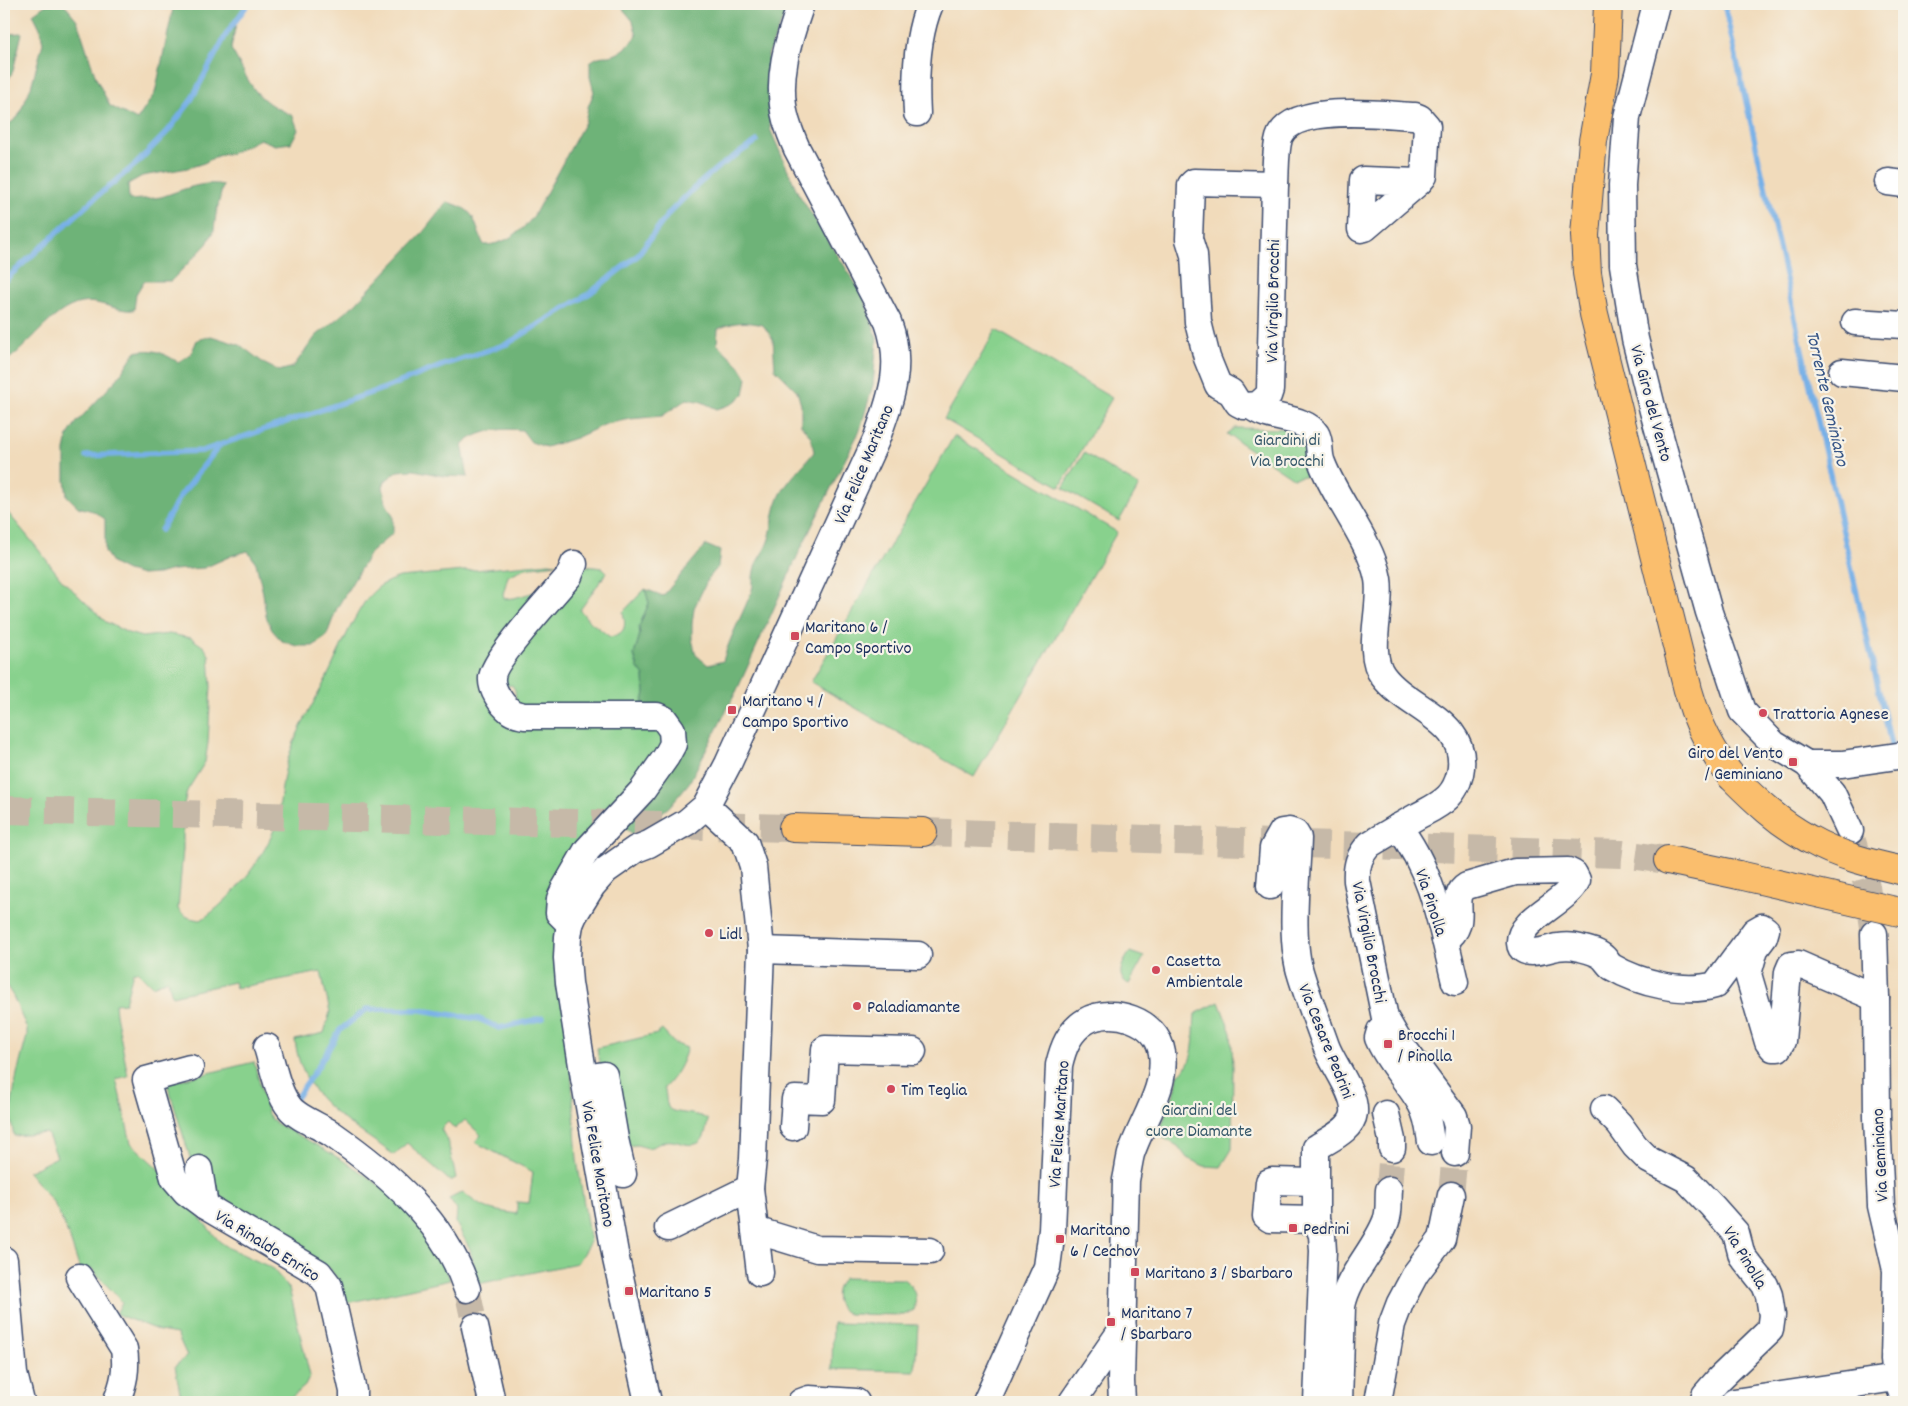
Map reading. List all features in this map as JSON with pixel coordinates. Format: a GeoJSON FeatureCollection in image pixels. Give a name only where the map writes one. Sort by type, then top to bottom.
{"type":"FeatureCollection","features":[{"type":"Feature","properties":{"kind":"highway"},"geometry":{"type":"LineString","coordinates":[[1608,4],[1605,74],[1593,141],[1585,235],[1587,273],[1594,314],[1688,690],[1703,734],[1716,757],[1731,776],[1767,810],[1810,840],[1850,857],[1904,872]]}},
{"type":"Feature","properties":{"kind":"highway"},"geometry":{"type":"LineString","coordinates":[[793,828],[923,832]]}},
{"type":"Feature","properties":{"kind":"highway"},"geometry":{"type":"LineString","coordinates":[[1668,860],[1904,913]]}},
{"type":"Feature","properties":{"kind":"street","name":"Via Felice Maritano"},"geometry":{"type":"LineString","coordinates":[[648,1402],[616,1259],[584,1078],[569,983],[567,958],[570,924],[592,886],[606,870],[636,849],[649,844],[686,822],[706,806],[728,764],[876,440],[892,396],[895,380],[894,339],[888,322],[797,149],[786,120],[782,100],[784,56],[801,4]]}},
{"type":"Feature","properties":{"kind":"street"},"geometry":{"type":"LineString","coordinates":[[917,113],[918,60],[924,16],[930,4]]}},
{"type":"Feature","properties":{"kind":"street","name":"Via Giro del Vento"},"geometry":{"type":"LineString","coordinates":[[1656,4],[1627,117],[1622,185],[1622,265],[1628,307],[1653,411],[1709,612],[1742,711],[1774,744],[1807,764],[1832,793],[1850,831]]}},
{"type":"Feature","properties":{"kind":"street","name":"Via Virgilio Brocchi"},"geometry":{"type":"LineString","coordinates":[[1251,406],[1263,402],[1270,390],[1275,184],[1280,137],[1285,128],[1304,119],[1331,112],[1420,118],[1427,126],[1427,131],[1426,172],[1419,182]]}},
{"type":"Feature","properties":{"kind":"street","name":"Via Virgilio Brocchi"},"geometry":{"type":"LineString","coordinates":[[1275,184],[1194,182],[1191,185],[1189,240],[1194,255],[1198,322],[1203,344],[1218,385],[1231,392],[1238,403],[1251,406],[1264,414],[1300,423],[1308,427],[1318,437],[1322,463],[1376,571],[1379,592],[1375,650],[1379,670],[1390,684],[1441,722],[1458,742],[1461,758],[1460,772],[1452,792],[1438,805],[1370,844],[1364,850],[1356,869],[1385,1018],[1399,1042],[1454,1116],[1457,1126],[1455,1152]]}},
{"type":"Feature","properties":{"kind":"street"},"geometry":{"type":"LineString","coordinates":[[1855,322],[1904,325]]}},
{"type":"Feature","properties":{"kind":"street"},"geometry":{"type":"LineString","coordinates":[[1842,372],[1904,378]]}},
{"type":"Feature","properties":{"kind":"street"},"geometry":{"type":"LineString","coordinates":[[570,924],[559,913],[560,899],[565,888],[587,850],[642,792],[666,757],[673,737],[668,724],[657,716],[524,716],[511,712],[500,700],[494,689],[492,676],[500,660],[569,576],[574,564]]}},
{"type":"Feature","properties":{"kind":"street"},"geometry":{"type":"LineString","coordinates":[[1807,764],[1842,764],[1904,756]]}},
{"type":"Feature","properties":{"kind":"street"},"geometry":{"type":"LineString","coordinates":[[706,806],[745,842],[753,866],[761,950],[753,1159],[750,1188],[760,1273]]}},
{"type":"Feature","properties":{"kind":"street","name":"Via Pinolla"},"geometry":{"type":"LineString","coordinates":[[1398,827],[1409,841],[1426,875],[1455,982]]}},
{"type":"Feature","properties":{"kind":"street","name":"Via Cesare Pedrini"},"geometry":{"type":"LineString","coordinates":[[1270,886],[1272,848],[1282,832],[1289,831],[1295,833],[1298,838],[1295,912],[1297,959],[1327,1048],[1352,1100],[1354,1111],[1352,1120],[1345,1129],[1316,1148],[1316,1220],[1322,1235],[1324,1251],[1317,1402]]}},
{"type":"Feature","properties":{"kind":"street"},"geometry":{"type":"LineString","coordinates":[[1445,940],[1454,934],[1458,926],[1459,895],[1467,886],[1515,872],[1568,871],[1574,874],[1577,880],[1556,903],[1526,926],[1521,933],[1520,941],[1524,951],[1534,952],[1559,947],[1578,947],[1596,953],[1609,965],[1637,979],[1656,985],[1706,988],[1715,985],[1756,931],[1762,927],[1766,930],[1764,937],[1756,949],[1748,974],[1768,1042],[1773,1048],[1778,1048],[1782,1041],[1788,972],[1791,966],[1798,964],[1876,998]]}},
{"type":"Feature","properties":{"kind":"street","name":"Via Geminiano"},"geometry":{"type":"LineString","coordinates":[[1874,934],[1876,1118],[1881,1206],[1896,1270],[1894,1360],[1900,1388]]}},
{"type":"Feature","properties":{"kind":"street"},"geometry":{"type":"LineString","coordinates":[[761,950],[918,955]]}},
{"type":"Feature","properties":{"kind":"street","name":"Via Felice Maritano"},"geometry":{"type":"LineString","coordinates":[[986,1402],[1047,1267],[1052,1230],[1059,1066],[1062,1052],[1066,1041],[1084,1022],[1106,1015],[1128,1018],[1142,1024],[1151,1032],[1162,1050],[1163,1062],[1162,1078],[1131,1154],[1126,1180],[1121,1392]]}},
{"type":"Feature","properties":{"kind":"street","name":"Via Virgilio Brocchi"},"geometry":{"type":"LineString","coordinates":[[1388,1024],[1380,1030],[1378,1038],[1383,1050],[1422,1105],[1429,1124],[1431,1142]]}},
{"type":"Feature","properties":{"kind":"street"},"geometry":{"type":"LineString","coordinates":[[267,1047],[282,1092],[291,1109],[332,1134],[371,1164],[421,1210],[443,1240],[467,1289]]}},
{"type":"Feature","properties":{"kind":"street"},"geometry":{"type":"LineString","coordinates":[[793,1127],[795,1099],[822,1100],[825,1048],[913,1051]]}},
{"type":"Feature","properties":{"kind":"street","name":"Via Rinaldo Enrico"},"geometry":{"type":"LineString","coordinates":[[190,1068],[146,1080],[174,1178],[186,1192],[205,1206],[319,1273],[325,1279],[329,1286],[353,1391],[353,1402]]}},
{"type":"Feature","properties":{"kind":"street"},"geometry":{"type":"LineString","coordinates":[[584,1078],[604,1075],[623,1174]]}},
{"type":"Feature","properties":{"kind":"street","name":"Via Pinolla"},"geometry":{"type":"LineString","coordinates":[[1604,1109],[1649,1160],[1686,1178],[1736,1233],[1742,1256],[1761,1280],[1769,1295],[1772,1315],[1770,1330],[1719,1379],[1705,1395],[1703,1402]]}},
{"type":"Feature","properties":{"kind":"street"},"geometry":{"type":"LineString","coordinates":[[1386,1114],[1392,1148]]}},
{"type":"Feature","properties":{"kind":"street","name":"Via Rinaldo Enrico"},"geometry":{"type":"LineString","coordinates":[[199,1169],[205,1206]]}},
{"type":"Feature","properties":{"kind":"street"},"geometry":{"type":"LineString","coordinates":[[1315,1182],[1269,1182],[1267,1186],[1266,1216],[1270,1219],[1316,1220]]}},
{"type":"Feature","properties":{"kind":"street"},"geometry":{"type":"LineString","coordinates":[[668,1228],[750,1188]]}},
{"type":"Feature","properties":{"kind":"street"},"geometry":{"type":"LineString","coordinates":[[1339,1402],[1344,1294],[1348,1284],[1358,1272],[1387,1220],[1389,1190]]}},
{"type":"Feature","properties":{"kind":"street"},"geometry":{"type":"LineString","coordinates":[[1378,1402],[1392,1324],[1409,1284],[1442,1239],[1451,1196]]}},
{"type":"Feature","properties":{"kind":"street"},"geometry":{"type":"LineString","coordinates":[[755,1230],[817,1249],[930,1251]]}},
{"type":"Feature","properties":{"kind":"street"},"geometry":{"type":"LineString","coordinates":[[4,1260],[14,1374],[21,1402]]}},
{"type":"Feature","properties":{"kind":"street"},"geometry":{"type":"LineString","coordinates":[[79,1277],[124,1349],[126,1361],[125,1374],[122,1389],[116,1402]]}},
{"type":"Feature","properties":{"kind":"street"},"geometry":{"type":"LineString","coordinates":[[474,1327],[492,1402]]}},
{"type":"Feature","properties":{"kind":"street"},"geometry":{"type":"LineString","coordinates":[[1072,1402],[1122,1328]]}},
{"type":"Feature","properties":{"kind":"street"},"geometry":{"type":"LineString","coordinates":[[1734,1402],[1900,1388]]}},
{"type":"Feature","properties":{"kind":"street"},"geometry":{"type":"LineString","coordinates":[[1103,1402],[1121,1392]]}},
{"type":"Feature","properties":{"kind":"street"},"geometry":{"type":"LineString","coordinates":[[801,1402],[809,1399],[856,1402]]}},
{"type":"Feature","properties":{"kind":"green space"},"geometry":{"type":"Polygon","coordinates":[[[47,4],[64,4],[77,20],[96,78],[110,106],[137,120],[155,93],[174,4],[245,4],[236,24],[231,49],[255,90],[269,103],[293,116],[298,130],[291,143],[275,145],[260,139],[232,153],[217,156],[204,163],[188,168],[142,176],[128,184],[129,200],[161,197],[200,185],[223,185],[214,230],[207,244],[171,281],[144,281],[136,294],[134,310],[88,302],[70,307],[50,321],[22,348],[4,362],[4,128],[18,117],[31,87],[43,43],[40,28],[33,14],[47,4]]]}},
{"type":"Feature","properties":{"kind":"green space"},"geometry":{"type":"Polygon","coordinates":[[[627,4],[789,4],[768,55],[770,129],[798,193],[863,295],[877,338],[873,385],[860,430],[801,548],[738,688],[689,783],[669,807],[633,834],[623,827],[682,739],[641,710],[645,693],[644,676],[638,668],[634,655],[640,634],[639,627],[649,603],[645,589],[663,596],[706,545],[720,551],[718,567],[708,579],[694,608],[692,639],[696,655],[708,665],[723,661],[752,590],[755,567],[769,539],[781,493],[814,452],[811,437],[801,425],[801,405],[797,391],[775,369],[773,339],[763,325],[740,322],[718,329],[717,344],[739,365],[747,378],[744,394],[732,404],[717,409],[702,402],[687,399],[662,416],[630,419],[606,424],[576,438],[546,447],[531,442],[522,430],[505,429],[490,431],[469,439],[462,444],[468,477],[444,476],[414,470],[398,471],[385,481],[383,487],[386,503],[393,516],[393,533],[370,553],[337,608],[326,637],[313,646],[297,646],[282,641],[272,630],[266,616],[256,563],[248,551],[233,555],[204,568],[173,570],[158,574],[142,575],[127,571],[113,564],[105,552],[105,519],[93,511],[78,507],[67,496],[65,480],[65,451],[68,435],[76,423],[118,378],[135,352],[147,350],[157,352],[178,362],[191,354],[197,340],[211,336],[240,345],[265,364],[279,371],[293,367],[316,336],[355,304],[420,236],[447,202],[464,209],[473,217],[484,245],[498,243],[512,237],[523,228],[533,217],[585,122],[594,92],[590,77],[590,62],[598,57],[619,52],[637,36],[633,21],[623,9],[627,4]]]}},
{"type":"Feature","properties":{"kind":"green space"},"geometry":{"type":"Polygon","coordinates":[[[22,33],[13,71],[4,88],[4,34],[22,33]]]}},
{"type":"Feature","properties":{"kind":"green space"},"geometry":{"type":"Polygon","coordinates":[[[996,330],[1112,398],[1060,487],[944,419],[996,330]]]}},
{"type":"Feature","properties":{"kind":"green space","name":"Giardini di Via Brocchi"},"geometry":{"type":"Polygon","coordinates":[[[1235,428],[1293,429],[1303,434],[1316,474],[1293,478],[1227,434],[1235,428]]]}},
{"type":"Feature","properties":{"kind":"green space"},"geometry":{"type":"Polygon","coordinates":[[[954,436],[1117,532],[974,777],[811,682],[954,436]]]}},
{"type":"Feature","properties":{"kind":"green space"},"geometry":{"type":"Polygon","coordinates":[[[1084,453],[1139,486],[1119,521],[1063,488],[1084,453]]]}},
{"type":"Feature","properties":{"kind":"green space"},"geometry":{"type":"Polygon","coordinates":[[[4,508],[62,580],[106,622],[128,633],[142,637],[169,634],[191,638],[204,647],[209,655],[211,686],[208,743],[205,762],[187,791],[183,809],[183,849],[178,909],[188,917],[201,920],[232,894],[250,872],[265,849],[277,820],[289,754],[344,639],[364,603],[372,593],[384,583],[400,577],[549,563],[556,564],[525,568],[508,576],[503,594],[504,599],[553,587],[491,662],[494,705],[657,727],[665,743],[584,844],[562,930],[577,1160],[590,1242],[577,1263],[478,1284],[470,1249],[456,1223],[457,1210],[449,1199],[463,1192],[482,1206],[517,1214],[517,1202],[529,1203],[533,1172],[475,1142],[481,1135],[465,1120],[455,1129],[448,1122],[441,1129],[448,1142],[456,1178],[450,1181],[407,1143],[394,1155],[331,1108],[318,1095],[307,1079],[299,1061],[295,1040],[324,1033],[330,1012],[321,972],[236,988],[234,982],[172,996],[168,980],[152,986],[137,971],[133,972],[125,1003],[115,1004],[128,1076],[116,1079],[131,1143],[166,1176],[219,1241],[229,1248],[272,1268],[289,1288],[310,1376],[305,1386],[286,1402],[184,1402],[184,1396],[180,1393],[175,1366],[187,1356],[177,1334],[160,1331],[116,1314],[122,1302],[92,1269],[81,1273],[69,1236],[54,1203],[28,1172],[57,1157],[47,1133],[14,1136],[10,1115],[27,1029],[13,996],[4,982],[4,508]]]}},
{"type":"Feature","properties":{"kind":"green space"},"geometry":{"type":"Polygon","coordinates":[[[585,566],[603,568],[607,572],[580,610],[588,620],[610,637],[619,634],[624,629],[623,612],[645,589],[649,603],[639,627],[640,634],[634,655],[638,668],[644,676],[645,693],[641,710],[533,713],[516,702],[515,690],[512,685],[506,686],[502,690],[502,663],[585,566]]]}},
{"type":"Feature","properties":{"kind":"green space"},"geometry":{"type":"Polygon","coordinates":[[[1130,952],[1144,957],[1129,984],[1124,981],[1121,969],[1130,952]]]}},
{"type":"Feature","properties":{"kind":"green space","name":"Giardini del cuore Diamante"},"geometry":{"type":"Polygon","coordinates":[[[1219,1002],[1231,1033],[1233,1065],[1232,1149],[1221,1167],[1204,1166],[1187,1158],[1178,1146],[1158,1135],[1176,1088],[1178,1075],[1184,1070],[1191,1055],[1195,1014],[1219,1002]]]}},
{"type":"Feature","properties":{"kind":"green space"},"geometry":{"type":"Polygon","coordinates":[[[662,1030],[674,1043],[687,1048],[678,1070],[664,1088],[668,1107],[674,1111],[698,1115],[708,1120],[706,1132],[702,1140],[694,1144],[668,1141],[648,1148],[637,1145],[625,1146],[601,1072],[597,1048],[657,1034],[662,1030]]]}},
{"type":"Feature","properties":{"kind":"green space"},"geometry":{"type":"Polygon","coordinates":[[[254,1062],[268,1114],[274,1122],[354,1167],[401,1204],[421,1226],[438,1252],[450,1280],[347,1303],[342,1285],[329,1268],[223,1199],[192,1164],[167,1083],[254,1062]]]}},
{"type":"Feature","properties":{"kind":"green space"},"geometry":{"type":"Polygon","coordinates":[[[844,1278],[903,1279],[914,1292],[916,1301],[914,1310],[904,1315],[849,1314],[840,1307],[836,1298],[840,1283],[844,1278]]]}},
{"type":"Feature","properties":{"kind":"green space"},"geometry":{"type":"Polygon","coordinates":[[[833,1323],[918,1325],[915,1371],[832,1369],[833,1323]]]}},
{"type":"Feature","properties":{"kind":"waterway"},"geometry":{"type":"LineString","coordinates":[[4,281],[95,198],[136,164],[168,131],[190,102],[227,33],[248,4]]}},
{"type":"Feature","properties":{"kind":"waterway","name":"Torrente Geminiano"},"geometry":{"type":"LineString","coordinates":[[1724,4],[1892,749]]}},
{"type":"Feature","properties":{"kind":"waterway"},"geometry":{"type":"LineString","coordinates":[[86,456],[202,451],[507,344],[590,293],[637,256],[669,213],[693,189],[717,168],[757,141]]}},
{"type":"Feature","properties":{"kind":"waterway"},"geometry":{"type":"LineString","coordinates":[[161,530],[181,495],[219,446]]}},
{"type":"Feature","properties":{"kind":"waterway","name":"Torrente Geminiano"},"geometry":{"type":"LineString","coordinates":[[1896,763],[1904,800]]}},
{"type":"Feature","properties":{"kind":"waterway"},"geometry":{"type":"LineString","coordinates":[[294,1101],[340,1030],[367,1009],[421,1010],[479,1019],[499,1028],[543,1018]]}},
{"type":"Feature","properties":{"kind":"tunnel"},"geometry":{"type":"LineString","coordinates":[[4,810],[793,828]]}},
{"type":"Feature","properties":{"kind":"tunnel"},"geometry":{"type":"LineString","coordinates":[[923,832],[1622,854],[1668,860]]}},
{"type":"Feature","properties":{"kind":"tunnel"},"geometry":{"type":"LineString","coordinates":[[1853,841],[1867,887],[1874,934]]}},
{"type":"Feature","properties":{"kind":"tunnel"},"geometry":{"type":"LineString","coordinates":[[1389,1190],[1392,1148]]}},
{"type":"Feature","properties":{"kind":"tunnel"},"geometry":{"type":"LineString","coordinates":[[1451,1195],[1455,1153]]}},
{"type":"Feature","properties":{"kind":"tunnel"},"geometry":{"type":"LineString","coordinates":[[467,1289],[475,1327]]}},
{"type":"Feature","properties":{"kind":"place","name":"Maritano 6 / Campo Sportivo"},"geometry":{"type":"Point","coordinates":[795,636]}},
{"type":"Feature","properties":{"kind":"place","name":"Maritano 4 / Campo Sportivo"},"geometry":{"type":"Point","coordinates":[732,710]}},
{"type":"Feature","properties":{"kind":"place","name":"Trattoria Agnese"},"geometry":{"type":"Point","coordinates":[1763,713]}},
{"type":"Feature","properties":{"kind":"place","name":"Giro del Vento / Geminiano"},"geometry":{"type":"Point","coordinates":[1793,762]}},
{"type":"Feature","properties":{"kind":"place","name":"Lidl"},"geometry":{"type":"Point","coordinates":[709,933]}},
{"type":"Feature","properties":{"kind":"place","name":"Casetta Ambientale"},"geometry":{"type":"Point","coordinates":[1156,970]}},
{"type":"Feature","properties":{"kind":"place","name":"Paladiamante"},"geometry":{"type":"Point","coordinates":[857,1006]}},
{"type":"Feature","properties":{"kind":"place","name":"Brocchi 1 / Pinolla"},"geometry":{"type":"Point","coordinates":[1388,1044]}},
{"type":"Feature","properties":{"kind":"place","name":"Tim Teglia"},"geometry":{"type":"Point","coordinates":[891,1089]}},
{"type":"Feature","properties":{"kind":"place","name":"Pedrini"},"geometry":{"type":"Point","coordinates":[1293,1228]}},
{"type":"Feature","properties":{"kind":"place","name":"Maritano 6 / Cechov"},"geometry":{"type":"Point","coordinates":[1060,1239]}},
{"type":"Feature","properties":{"kind":"place","name":"Maritano 3 / Sbarbaro"},"geometry":{"type":"Point","coordinates":[1135,1272]}},
{"type":"Feature","properties":{"kind":"place","name":"Maritano 5"},"geometry":{"type":"Point","coordinates":[629,1291]}},
{"type":"Feature","properties":{"kind":"place","name":"Maritano 7 / Sbarbaro"},"geometry":{"type":"Point","coordinates":[1111,1322]}}]}
